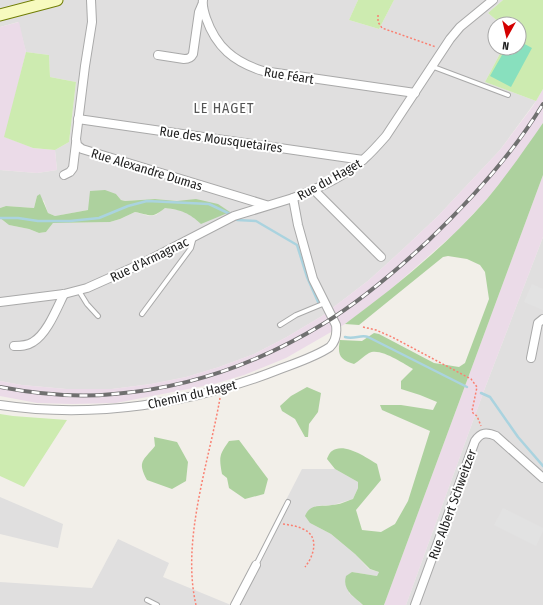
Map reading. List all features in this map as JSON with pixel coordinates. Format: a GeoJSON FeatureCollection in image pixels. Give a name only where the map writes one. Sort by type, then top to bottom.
{"type":"FeatureCollection","features":[{"type":"Feature","properties":{"kind":"main road"},"geometry":{"type":"LineString","coordinates":[[0,15],[57,0]]}},
{"type":"Feature","properties":{"kind":"street","name":"Rue Alexandre Dumas"},"geometry":{"type":"LineString","coordinates":[[92,0],[92,22],[78,119],[77,145],[82,149],[266,205]]}},
{"type":"Feature","properties":{"kind":"street","name":"Rue du Haget"},"geometry":{"type":"LineString","coordinates":[[325,304],[313,279],[307,261],[293,198],[314,190],[364,160],[386,136],[442,49],[460,27],[493,0]]}},
{"type":"Feature","properties":{"kind":"street"},"geometry":{"type":"LineString","coordinates":[[158,55],[184,60],[189,59],[192,56],[198,12],[202,2]]}},
{"type":"Feature","properties":{"kind":"street","name":"Rue Féart"},"geometry":{"type":"LineString","coordinates":[[202,2],[209,25],[216,40],[232,56],[250,67],[263,71],[415,93]]}},
{"type":"Feature","properties":{"kind":"street","name":"Rue des Mousquetaires"},"geometry":{"type":"LineString","coordinates":[[78,119],[364,160]]}},
{"type":"Feature","properties":{"kind":"street"},"geometry":{"type":"LineString","coordinates":[[64,175],[70,172],[73,168],[76,143]]}},
{"type":"Feature","properties":{"kind":"street"},"geometry":{"type":"LineString","coordinates":[[314,190],[381,257]]}},
{"type":"Feature","properties":{"kind":"street","name":"Rue d'Armagnac"},"geometry":{"type":"LineString","coordinates":[[0,302],[64,294],[79,290],[136,266],[234,216],[293,198]]}},
{"type":"Feature","properties":{"kind":"street"},"geometry":{"type":"LineString","coordinates":[[14,346],[26,346],[37,340],[43,333],[64,294]]}},
{"type":"Feature","properties":{"kind":"street","name":"Chemin du Haget"},"geometry":{"type":"LineString","coordinates":[[0,405],[40,409],[114,409],[152,404],[222,389],[263,376],[330,347],[335,339],[337,330],[325,304]]}},
{"type":"Feature","properties":{"kind":"street"},"geometry":{"type":"LineString","coordinates":[[531,358],[538,323],[543,319]]}},
{"type":"Feature","properties":{"kind":"street","name":"Rue Albert Schweitzer"},"geometry":{"type":"LineString","coordinates":[[415,605],[475,441],[479,436],[484,433],[489,433],[496,436],[543,478]]}},
{"type":"Feature","properties":{"kind":"street"},"geometry":{"type":"LineString","coordinates":[[235,605],[256,565]]}},
{"type":"Feature","properties":{"kind":"lane"},"geometry":{"type":"LineString","coordinates":[[431,66],[508,95]]}},
{"type":"Feature","properties":{"kind":"lane"},"geometry":{"type":"LineString","coordinates":[[142,314],[191,248],[195,236]]}},
{"type":"Feature","properties":{"kind":"lane"},"geometry":{"type":"LineString","coordinates":[[79,290],[87,304],[98,316]]}},
{"type":"Feature","properties":{"kind":"lane"},"geometry":{"type":"LineString","coordinates":[[280,325],[296,315],[325,304]]}},
{"type":"Feature","properties":{"kind":"lane"},"geometry":{"type":"LineString","coordinates":[[256,565],[288,502]]}},
{"type":"Feature","properties":{"kind":"lane"},"geometry":{"type":"LineString","coordinates":[[147,600],[157,605]]}},
{"type":"Feature","properties":{"kind":"path"},"geometry":{"type":"LineString","coordinates":[[378,15],[378,22],[382,28],[442,49]]}},
{"type":"Feature","properties":{"kind":"path"},"geometry":{"type":"LineString","coordinates":[[363,327],[376,330],[392,337],[474,382],[477,387],[472,411],[478,416],[484,433]]}},
{"type":"Feature","properties":{"kind":"path"},"geometry":{"type":"LineString","coordinates":[[196,605],[192,577],[193,547],[197,509],[222,389]]}},
{"type":"Feature","properties":{"kind":"path"},"geometry":{"type":"LineString","coordinates":[[278,522],[303,529],[310,534],[314,540],[312,556],[305,568]]}},
{"type":"Feature","properties":{"kind":"shaded area"},"geometry":{"type":"Polygon","coordinates":[[[0,0],[358,0],[349,20],[379,29],[394,0],[503,0],[488,13],[492,16],[487,16],[487,56],[499,56],[485,82],[536,101],[500,150],[438,216],[402,250],[369,280],[322,316],[285,338],[254,354],[219,367],[186,377],[151,384],[112,389],[66,389],[22,385],[0,381],[0,218],[9,225],[29,229],[39,233],[46,232],[53,223],[110,222],[135,212],[149,216],[156,215],[165,208],[183,211],[191,215],[201,224],[177,201],[155,199],[125,201],[121,200],[116,194],[88,210],[55,216],[48,213],[44,201],[37,196],[34,208],[6,206],[0,208],[0,170],[37,173],[57,170],[55,150],[69,142],[76,82],[50,77],[49,55],[26,52],[18,22],[0,27],[0,0]]]}},
{"type":"Feature","properties":{"kind":"shaded area"},"geometry":{"type":"Polygon","coordinates":[[[19,22],[26,52],[5,137],[33,148],[55,150],[57,170],[37,173],[0,170],[0,27],[19,22]]]}},
{"type":"Feature","properties":{"kind":"shaded area"},"geometry":{"type":"Polygon","coordinates":[[[543,89],[543,123],[517,162],[487,199],[456,232],[383,296],[345,324],[286,358],[244,375],[214,384],[116,403],[37,403],[0,396],[0,381],[22,385],[66,389],[112,389],[151,384],[186,377],[254,354],[285,338],[322,316],[369,280],[438,216],[500,150],[533,106],[543,89]]]}},
{"type":"Feature","properties":{"kind":"shaded area"},"geometry":{"type":"Polygon","coordinates":[[[543,175],[543,237],[485,388],[406,605],[384,605],[543,175]]]}},
{"type":"Feature","properties":{"kind":"shaded area"},"geometry":{"type":"Polygon","coordinates":[[[543,237],[543,605],[406,605],[485,388],[543,237]]]}},
{"type":"Feature","properties":{"kind":"shaded area"},"geometry":{"type":"Polygon","coordinates":[[[532,284],[543,289],[543,310],[524,302],[532,284]]]}},
{"type":"Feature","properties":{"kind":"shaded area"},"geometry":{"type":"Polygon","coordinates":[[[302,469],[335,469],[358,482],[358,488],[353,499],[333,505],[315,506],[310,523],[331,534],[355,554],[369,569],[379,572],[377,576],[352,572],[349,593],[363,605],[232,605],[302,469]]]}},
{"type":"Feature","properties":{"kind":"shaded area"},"geometry":{"type":"Polygon","coordinates":[[[0,497],[63,524],[58,548],[0,534],[0,497]]]}},
{"type":"Feature","properties":{"kind":"shaded area"},"geometry":{"type":"Polygon","coordinates":[[[503,508],[543,528],[536,546],[494,525],[503,508]]]}},
{"type":"Feature","properties":{"kind":"shaded area"},"geometry":{"type":"Polygon","coordinates":[[[118,539],[169,563],[163,577],[231,605],[0,605],[0,582],[92,588],[118,539]]]}},
{"type":"Feature","properties":{"kind":"green space"},"geometry":{"type":"Polygon","coordinates":[[[358,0],[394,0],[379,29],[349,20],[358,0]]]}},
{"type":"Feature","properties":{"kind":"green space"},"geometry":{"type":"Polygon","coordinates":[[[503,0],[543,0],[543,89],[536,101],[485,82],[499,56],[527,56],[527,16],[492,16],[488,13],[503,0]]]}},
{"type":"Feature","properties":{"kind":"green space"},"geometry":{"type":"Polygon","coordinates":[[[527,45],[532,48],[511,87],[490,76],[501,56],[527,56],[527,45]]]}},
{"type":"Feature","properties":{"kind":"green space"},"geometry":{"type":"Polygon","coordinates":[[[26,52],[49,55],[50,77],[76,82],[69,142],[55,150],[33,148],[4,137],[26,52]]]}},
{"type":"Feature","properties":{"kind":"green space"},"geometry":{"type":"Polygon","coordinates":[[[543,123],[543,175],[384,605],[363,605],[352,596],[347,589],[345,581],[346,576],[352,572],[377,576],[379,572],[370,569],[331,534],[310,523],[305,516],[313,507],[337,504],[353,499],[358,488],[358,482],[335,469],[327,459],[332,451],[343,448],[362,455],[377,464],[381,480],[356,510],[362,530],[381,532],[395,524],[408,501],[430,431],[382,410],[380,405],[401,405],[433,410],[437,402],[401,389],[401,381],[413,369],[392,357],[379,352],[374,352],[369,353],[354,364],[345,361],[339,353],[340,340],[362,341],[374,333],[379,334],[434,363],[459,367],[465,363],[489,299],[485,272],[480,265],[467,259],[448,256],[443,257],[359,325],[345,324],[383,295],[437,250],[471,217],[502,181],[543,123]]]}},
{"type":"Feature","properties":{"kind":"green space"},"geometry":{"type":"Polygon","coordinates":[[[105,190],[116,194],[121,200],[125,201],[155,199],[177,201],[196,199],[218,204],[230,212],[201,224],[193,217],[185,213],[165,208],[154,215],[135,212],[110,222],[53,223],[46,232],[39,233],[29,229],[9,225],[0,218],[0,208],[6,206],[34,208],[37,196],[40,194],[48,213],[55,216],[88,210],[90,191],[105,190]]]}},
{"type":"Feature","properties":{"kind":"green space"},"geometry":{"type":"Polygon","coordinates":[[[307,387],[321,393],[318,412],[309,424],[308,437],[305,437],[295,419],[282,411],[280,406],[291,396],[307,387]]]}},
{"type":"Feature","properties":{"kind":"green space"},"geometry":{"type":"Polygon","coordinates":[[[0,414],[67,420],[24,487],[0,476],[0,414]]]}},
{"type":"Feature","properties":{"kind":"green space"},"geometry":{"type":"Polygon","coordinates":[[[154,437],[177,442],[188,462],[186,481],[172,489],[147,480],[142,469],[145,458],[155,446],[154,437]]]}},
{"type":"Feature","properties":{"kind":"green space"},"geometry":{"type":"Polygon","coordinates":[[[239,440],[268,479],[264,494],[245,499],[229,488],[227,478],[222,474],[220,460],[223,450],[229,441],[239,440]]]}},
{"type":"Feature","properties":{"kind":"waterway"},"geometry":{"type":"LineString","coordinates":[[0,218],[18,218],[38,221],[70,221],[99,218],[128,206],[147,201],[209,204],[230,214]]}},
{"type":"Feature","properties":{"kind":"waterway"},"geometry":{"type":"LineString","coordinates":[[237,220],[256,221],[297,245],[307,277],[319,304]]}},
{"type":"Feature","properties":{"kind":"waterway"},"geometry":{"type":"LineString","coordinates":[[345,337],[368,337],[467,387]]}},
{"type":"Feature","properties":{"kind":"waterway"},"geometry":{"type":"LineString","coordinates":[[481,393],[490,397],[518,437],[543,466]]}},
{"type":"Feature","properties":{"kind":"railway"},"geometry":{"type":"LineString","coordinates":[[0,387],[28,392],[85,396],[142,391],[169,386],[222,371],[274,351],[299,338],[337,315],[364,296],[428,241],[490,176],[518,141],[543,104]]}},
{"type":"Feature","properties":{"kind":"district","name":"LE HAGET"},"geometry":{"type":"Point","coordinates":[224,108]}}]}
